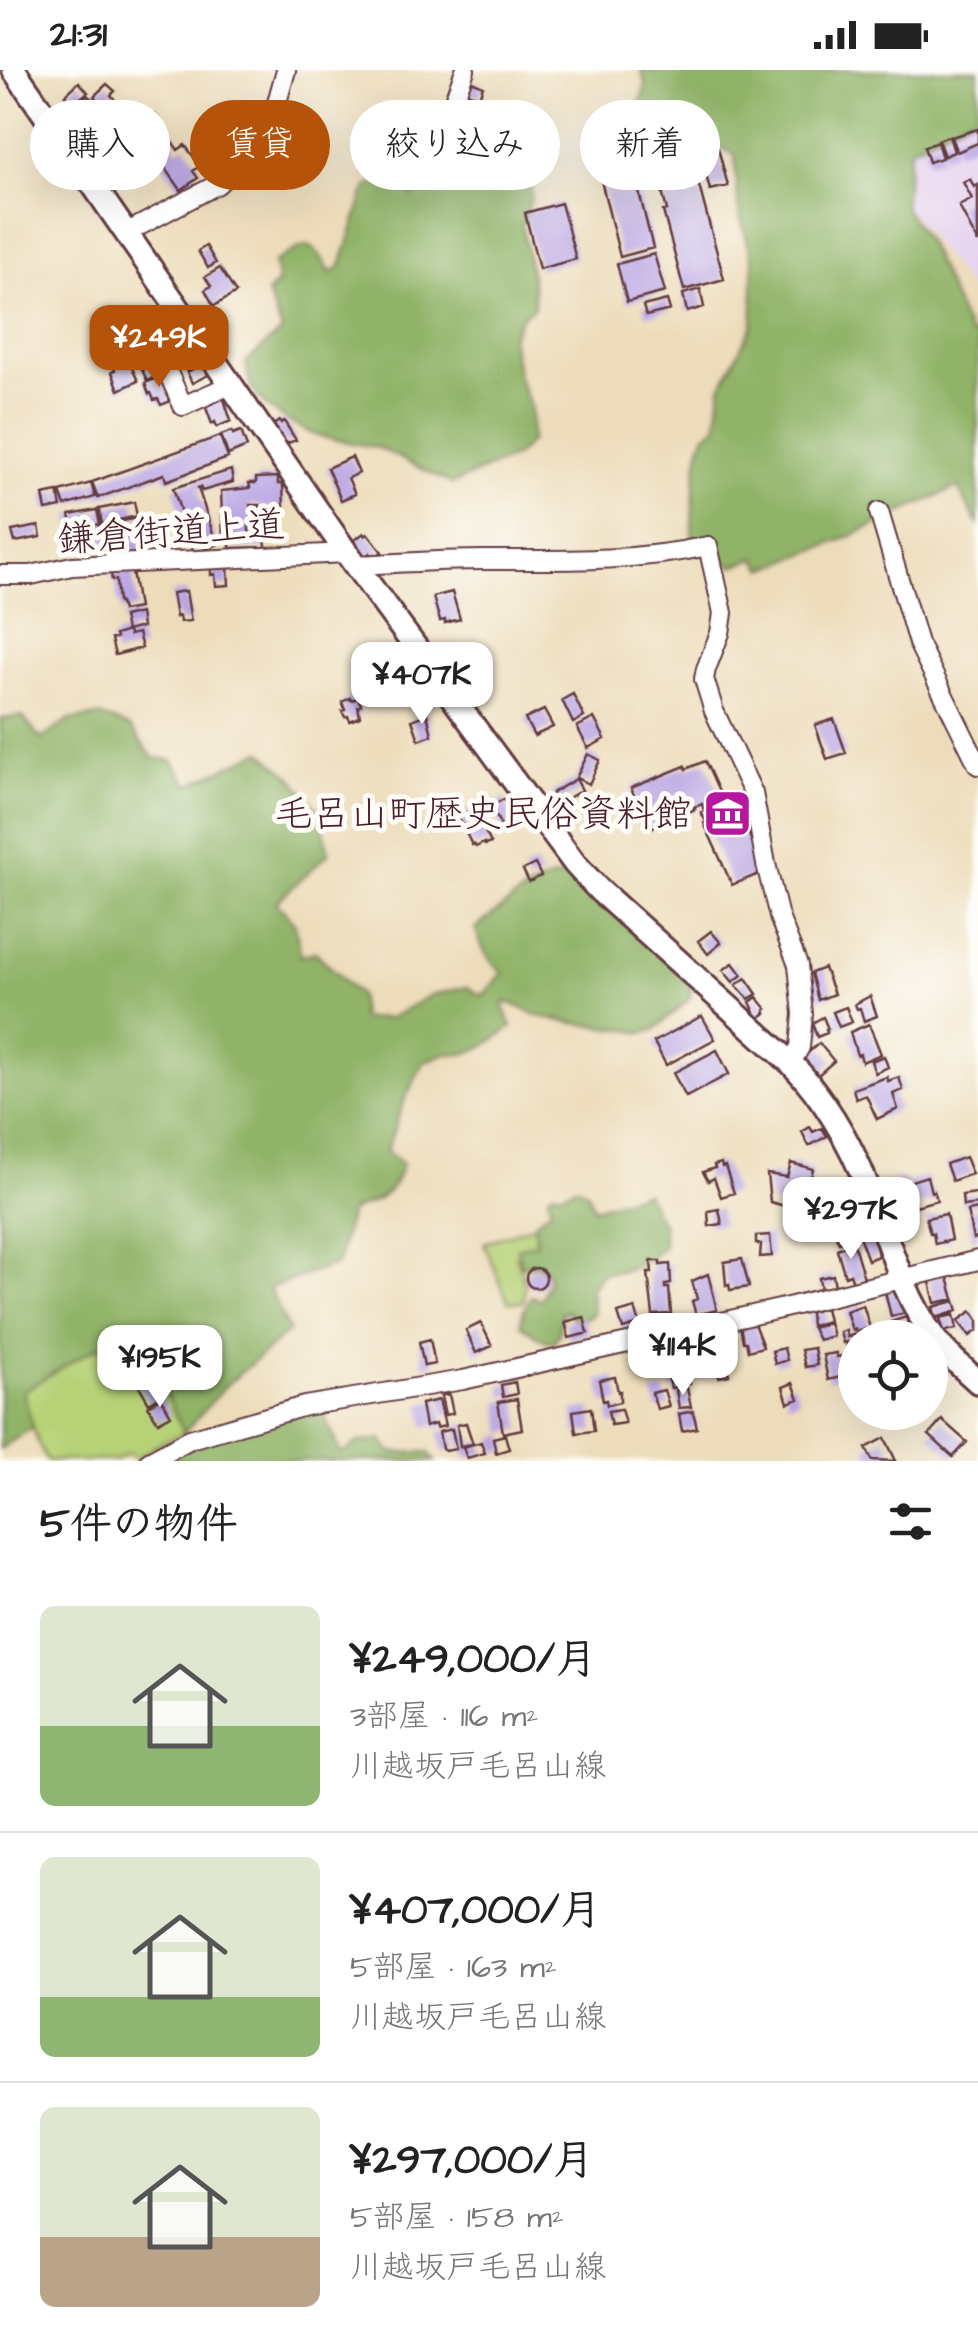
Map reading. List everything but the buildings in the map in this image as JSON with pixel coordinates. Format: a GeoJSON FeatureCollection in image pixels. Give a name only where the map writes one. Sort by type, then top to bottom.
{"type":"FeatureCollection","features":[{"type":"Feature","properties":{"kind":"main road"},"geometry":{"type":"LineString","coordinates":[[14,70],[351,559],[575,864],[791,1063],[827,1108],[867,1185],[901,1278],[934,1336],[978,1382]]}},
{"type":"Feature","properties":{"kind":"street"},"geometry":{"type":"LineString","coordinates":[[126,233],[224,178],[271,124],[286,70]]}},
{"type":"Feature","properties":{"kind":"street"},"geometry":{"type":"LineString","coordinates":[[454,100],[465,70]]}},
{"type":"Feature","properties":{"kind":"street"},"geometry":{"type":"LineString","coordinates":[[191,328],[156,346],[183,406],[230,385]]}},
{"type":"Feature","properties":{"kind":"street"},"geometry":{"type":"LineString","coordinates":[[879,512],[918,643],[978,764]]}},
{"type":"Feature","properties":{"kind":"street","name":"鎌倉街道上道"},"geometry":{"type":"LineString","coordinates":[[0,574],[31,574],[72,566],[351,559],[604,560],[667,555],[708,546],[723,612],[704,679],[714,711],[753,793],[779,917],[798,965],[803,1014],[800,1047],[791,1063]]}},
{"type":"Feature","properties":{"kind":"street"},"geometry":{"type":"LineString","coordinates":[[148,1461],[190,1439],[289,1410],[476,1377],[978,1260]]}},
{"type":"Feature","properties":{"kind":"shaded area"},"geometry":{"type":"Polygon","coordinates":[[[978,108],[978,300],[894,190],[875,135],[978,108]]]}},
{"type":"Feature","properties":{"kind":"green space"},"geometry":{"type":"Polygon","coordinates":[[[641,70],[978,70],[978,113],[910,149],[904,207],[928,244],[970,335],[978,334],[978,524],[957,487],[844,539],[764,569],[756,558],[733,566],[693,541],[694,488],[702,444],[717,426],[721,387],[753,324],[753,262],[738,207],[735,155],[720,147],[720,100],[641,100],[646,85],[641,70]]]}},
{"type":"Feature","properties":{"kind":"green space"},"geometry":{"type":"Polygon","coordinates":[[[366,190],[408,190],[412,196],[420,190],[531,190],[522,224],[534,307],[522,316],[511,338],[518,377],[531,408],[531,441],[516,456],[452,484],[379,448],[317,436],[291,423],[266,406],[250,386],[246,362],[282,331],[267,293],[278,283],[274,262],[307,246],[318,253],[331,273],[341,266],[366,190]]]}},
{"type":"Feature","properties":{"kind":"green space"},"geometry":{"type":"Polygon","coordinates":[[[22,716],[41,739],[70,720],[100,716],[130,727],[153,758],[172,760],[189,785],[261,751],[291,776],[320,812],[329,853],[276,902],[295,924],[301,956],[315,952],[359,995],[361,1019],[390,1018],[431,995],[467,987],[482,996],[503,973],[485,953],[476,928],[531,888],[568,874],[690,982],[688,1000],[654,1030],[642,1033],[555,1020],[505,1002],[512,1027],[483,1047],[464,1054],[443,1054],[424,1062],[386,1151],[402,1164],[395,1183],[377,1199],[350,1211],[337,1264],[269,1288],[289,1331],[224,1387],[184,1433],[140,1339],[95,1348],[23,1391],[33,1427],[0,1449],[0,719],[22,716]]]}},
{"type":"Feature","properties":{"kind":"green space"},"geometry":{"type":"Polygon","coordinates":[[[578,1186],[587,1192],[594,1208],[646,1192],[663,1224],[663,1247],[635,1266],[602,1273],[591,1287],[593,1314],[576,1323],[567,1311],[562,1313],[559,1334],[554,1342],[545,1341],[521,1325],[531,1296],[541,1300],[549,1280],[547,1271],[538,1265],[521,1266],[517,1248],[536,1242],[535,1222],[551,1208],[548,1196],[578,1186]]]}},
{"type":"Feature","properties":{"kind":"green space"},"geometry":{"type":"Polygon","coordinates":[[[534,1225],[539,1242],[516,1256],[525,1283],[523,1302],[508,1302],[484,1243],[534,1225]]]}},
{"type":"Feature","properties":{"kind":"green space"},"geometry":{"type":"Polygon","coordinates":[[[140,1339],[184,1433],[136,1459],[129,1453],[115,1461],[47,1461],[22,1391],[95,1348],[140,1339]]]}},
{"type":"Feature","properties":{"kind":"green space"},"geometry":{"type":"Polygon","coordinates":[[[321,1408],[341,1454],[358,1443],[381,1439],[392,1453],[428,1452],[435,1461],[169,1461],[199,1440],[321,1408]]]}},
{"type":"Feature","properties":{"kind":"place","name":"毛呂山町歴史民俗資料館"},"geometry":{"type":"Point","coordinates":[727,813]}}]}
